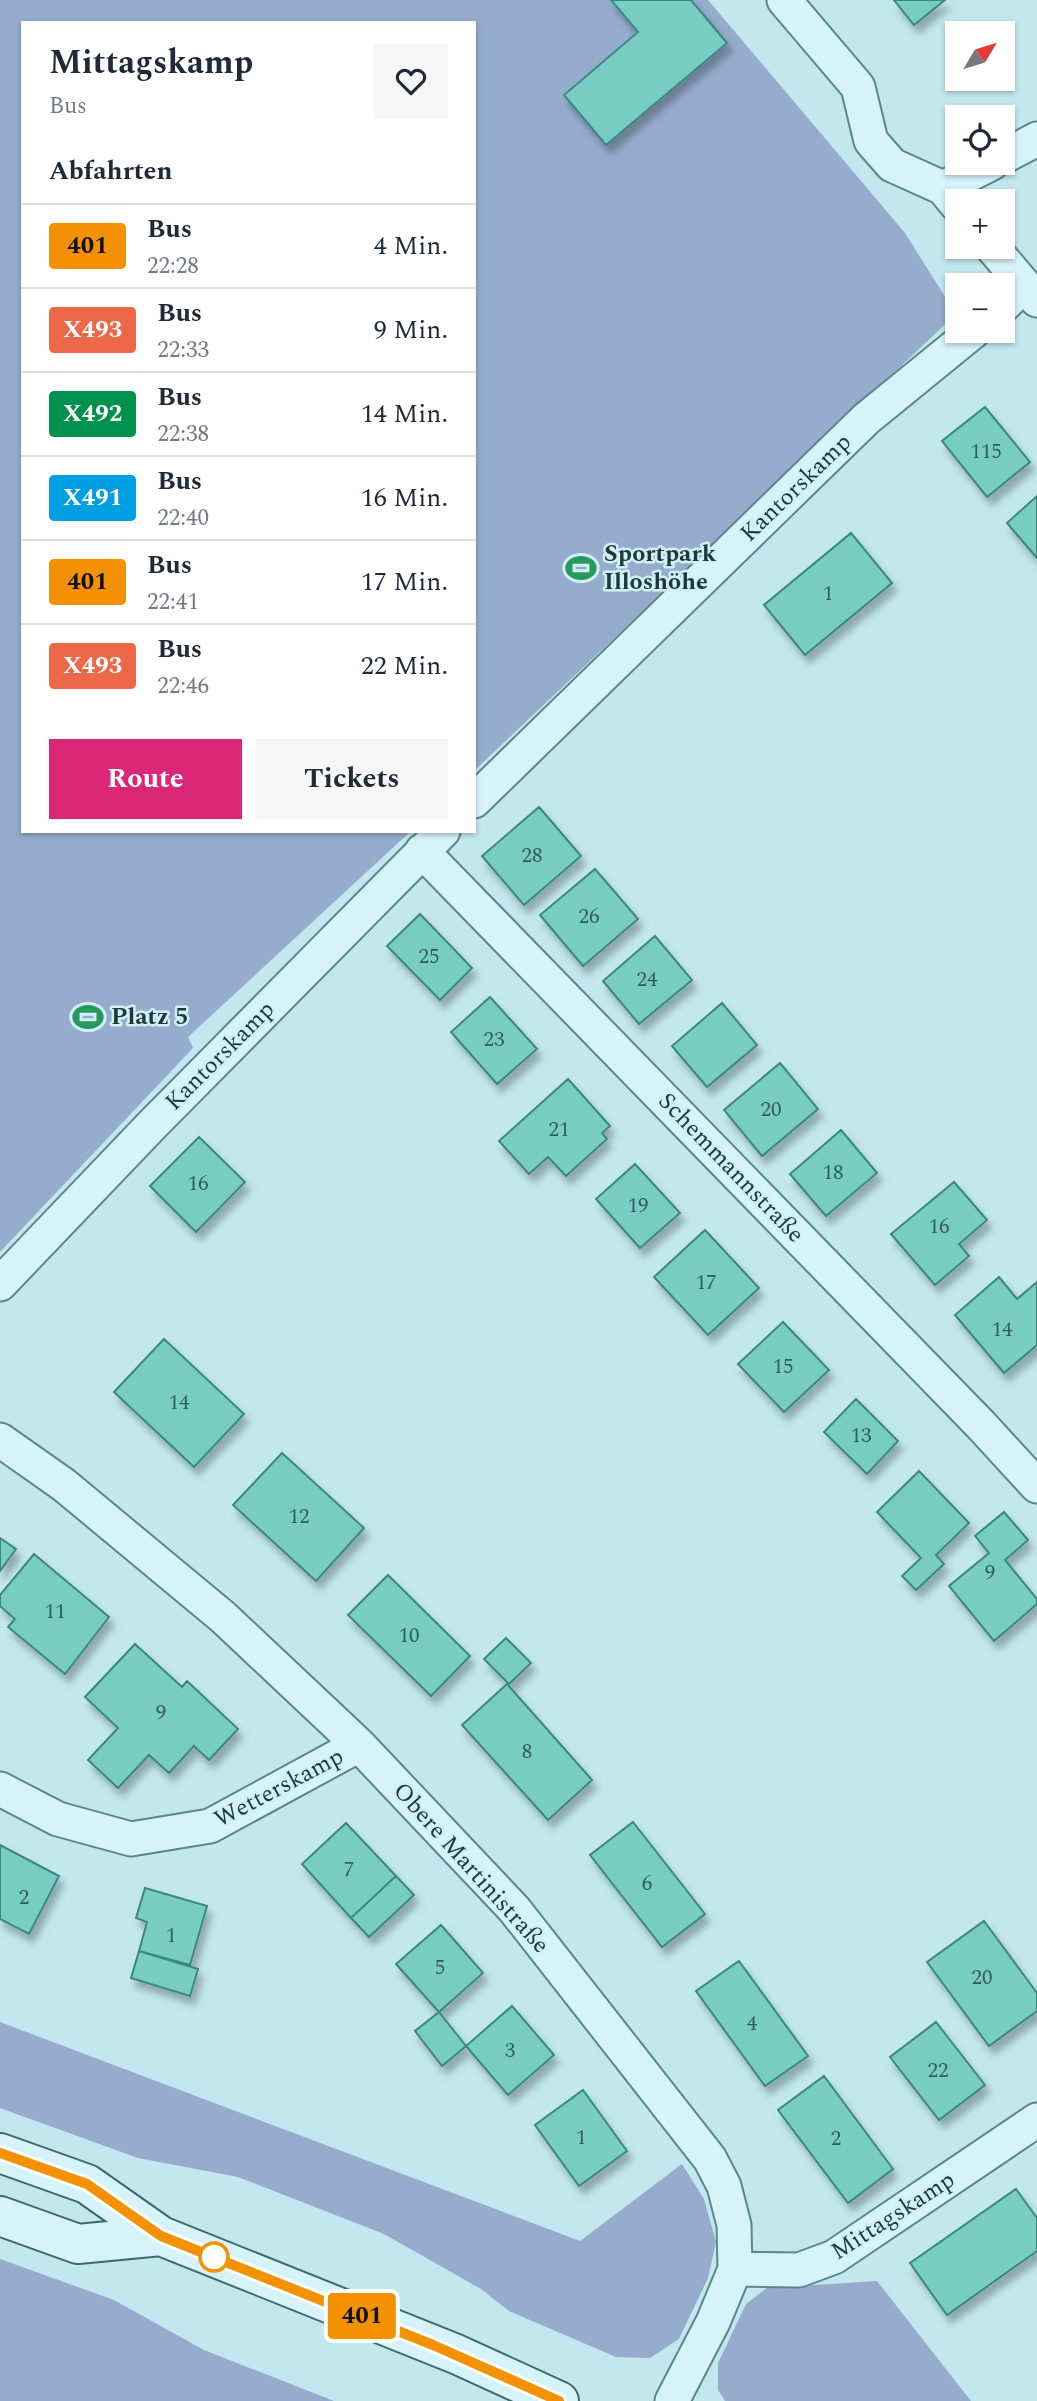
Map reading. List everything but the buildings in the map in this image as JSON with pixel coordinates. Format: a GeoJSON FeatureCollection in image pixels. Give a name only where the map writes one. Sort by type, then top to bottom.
{"type":"FeatureCollection","features":[{"type":"Feature","properties":{"kind":"main road"},"geometry":{"type":"LineString","coordinates":[[0,2153],[87,2184],[161,2236],[444,2349],[559,2401]]}},
{"type":"Feature","properties":{"kind":"main road"},"geometry":{"type":"LineString","coordinates":[[0,2216],[78,2244],[161,2236]]}},
{"type":"Feature","properties":{"kind":"street"},"geometry":{"type":"LineString","coordinates":[[784,0],[858,87],[871,141],[892,165],[945,194]]}},
{"type":"Feature","properties":{"kind":"street"},"geometry":{"type":"LineString","coordinates":[[1015,151],[1037,139]]}},
{"type":"Feature","properties":{"kind":"street"},"geometry":{"type":"LineString","coordinates":[[960,189],[977,175]]}},
{"type":"Feature","properties":{"kind":"street"},"geometry":{"type":"LineString","coordinates":[[999,259],[1021,297]]}},
{"type":"Feature","properties":{"kind":"street","name":"Kantorskamp"},"geometry":{"type":"LineString","coordinates":[[476,799],[866,419],[959,343]]}},
{"type":"Feature","properties":{"kind":"street","name":"Kantorskamp"},"geometry":{"type":"LineString","coordinates":[[0,1284],[152,1125],[432,841]]}},
{"type":"Feature","properties":{"kind":"street","name":"Schemmannstraße"},"geometry":{"type":"LineString","coordinates":[[432,841],[1037,1486]]}},
{"type":"Feature","properties":{"kind":"street","name":"Obere Martinistraße"},"geometry":{"type":"LineString","coordinates":[[0,1440],[64,1485],[223,1617],[359,1745],[514,1909],[710,2159],[724,2186],[734,2225],[735,2269],[713,2322],[672,2401]]}},
{"type":"Feature","properties":{"kind":"street","name":"Wetterskamp"},"geometry":{"type":"LineString","coordinates":[[0,1789],[58,1819],[131,1839],[210,1826],[359,1745]]}},
{"type":"Feature","properties":{"kind":"street","name":"Mittagskamp"},"geometry":{"type":"LineString","coordinates":[[735,2269],[799,2270],[834,2257],[1037,2120]]}},
{"type":"Feature","properties":{"kind":"shaded area","name":"Sportpark Illoshöhe"},"geometry":{"type":"Polygon","coordinates":[[[0,0],[708,0],[905,233],[945,297],[945,324],[476,769],[476,21],[21,21],[21,833],[409,833],[188,1037],[193,1048],[0,1252],[0,0]]]}},
{"type":"Feature","properties":{"kind":"shaded area"},"geometry":{"type":"Polygon","coordinates":[[[0,2022],[580,2241],[682,2164],[704,2199],[716,2242],[708,2278],[679,2339],[650,2358],[616,2357],[509,2311],[481,2289],[384,2234],[238,2177],[138,2158],[0,2108],[0,2022]]]}},
{"type":"Feature","properties":{"kind":"shaded area"},"geometry":{"type":"Polygon","coordinates":[[[0,2259],[114,2300],[204,2350],[334,2401],[0,2401],[0,2259]]]}},
{"type":"Feature","properties":{"kind":"shaded area"},"geometry":{"type":"Polygon","coordinates":[[[877,2281],[971,2401],[725,2401],[718,2390],[718,2363],[746,2304],[767,2288],[877,2281]]]}},
{"type":"Feature","properties":{"kind":"bus line","name":"401"},"geometry":{"type":"LineString","coordinates":[[0,2153],[87,2184],[161,2236],[456,2354],[559,2401]]}},
{"type":"Feature","properties":{"kind":"place","name":"Sportpark Illoshöhe"},"geometry":{"type":"Point","coordinates":[581,568]}},
{"type":"Feature","properties":{"kind":"place","name":"Platz 5"},"geometry":{"type":"Point","coordinates":[88,1017]}}]}
